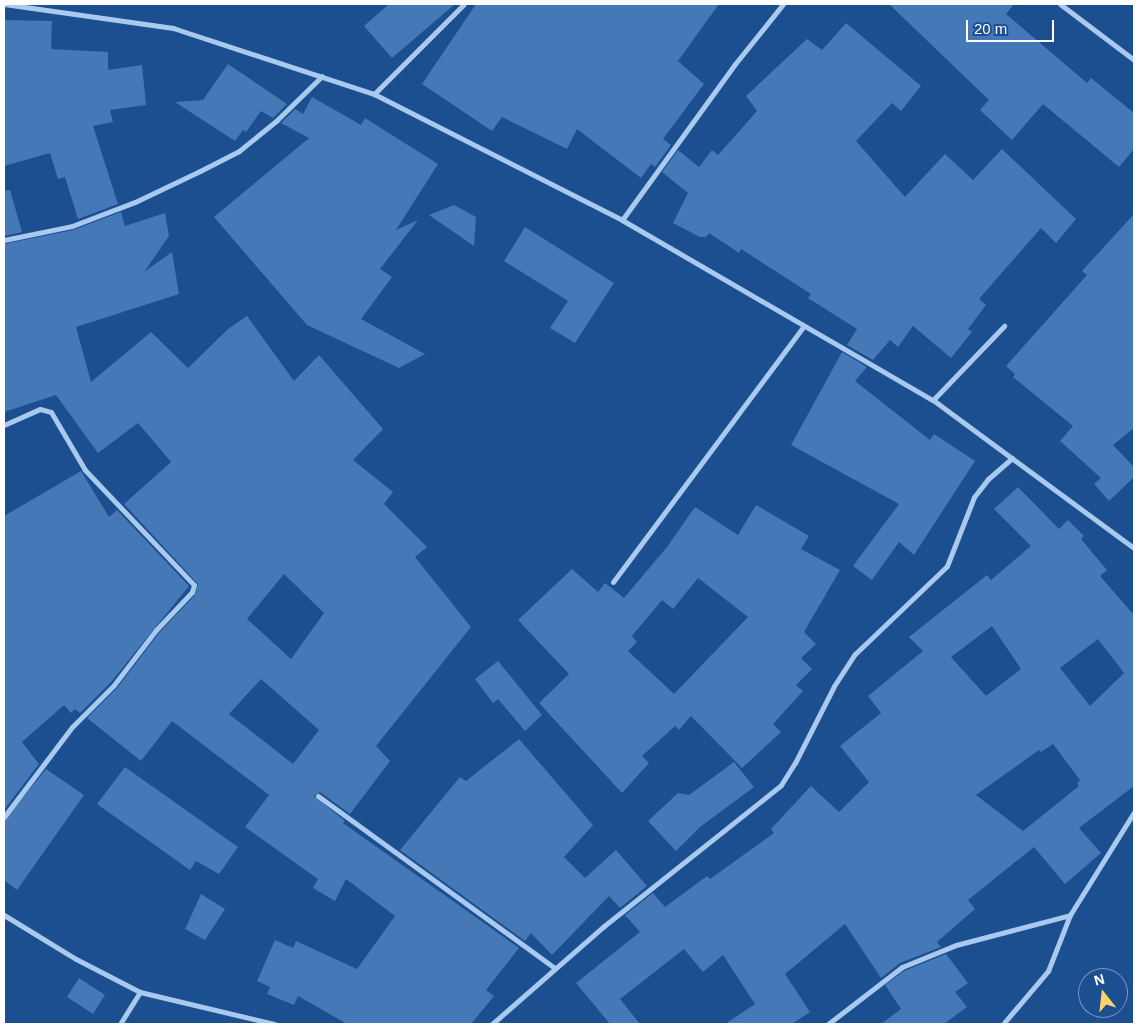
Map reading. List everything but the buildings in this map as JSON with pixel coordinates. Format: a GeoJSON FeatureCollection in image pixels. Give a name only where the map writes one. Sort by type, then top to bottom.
{"type":"FeatureCollection","features":[{"type":"Feature","properties":{"kind":"street"},"geometry":{"type":"LineString","coordinates":[[4,4],[173,28],[374,94],[622,220],[933,400],[1134,548]]}},
{"type":"Feature","properties":{"kind":"street"},"geometry":{"type":"LineString","coordinates":[[374,94],[464,4]]}},
{"type":"Feature","properties":{"kind":"street"},"geometry":{"type":"LineString","coordinates":[[622,220],[735,64],[784,4]]}},
{"type":"Feature","properties":{"kind":"street"},"geometry":{"type":"LineString","coordinates":[[1060,4],[1134,60]]}},
{"type":"Feature","properties":{"kind":"street"},"geometry":{"type":"LineString","coordinates":[[4,240],[72,226],[135,202],[239,151],[322,76]]}},
{"type":"Feature","properties":{"kind":"street"},"geometry":{"type":"LineString","coordinates":[[613,582],[804,326]]}},
{"type":"Feature","properties":{"kind":"street"},"geometry":{"type":"LineString","coordinates":[[933,400],[1004,326]]}},
{"type":"Feature","properties":{"kind":"street"},"geometry":{"type":"LineString","coordinates":[[4,425],[40,409],[51,412],[85,470],[194,585],[192,592],[156,630],[114,685],[72,727],[4,817]]}},
{"type":"Feature","properties":{"kind":"street"},"geometry":{"type":"LineString","coordinates":[[492,1024],[555,968],[780,785],[795,763],[834,686],[855,654],[947,566],[974,497],[988,479],[1012,458]]}},
{"type":"Feature","properties":{"kind":"street"},"geometry":{"type":"LineString","coordinates":[[318,796],[555,968]]}},
{"type":"Feature","properties":{"kind":"street"},"geometry":{"type":"LineString","coordinates":[[1003,1024],[1048,971],[1070,915],[1134,812]]}},
{"type":"Feature","properties":{"kind":"street"},"geometry":{"type":"LineString","coordinates":[[4,915],[76,959],[140,992],[274,1024]]}},
{"type":"Feature","properties":{"kind":"street"},"geometry":{"type":"LineString","coordinates":[[828,1024],[902,967],[956,945],[1070,915]]}},
{"type":"Feature","properties":{"kind":"street"},"geometry":{"type":"LineString","coordinates":[[120,1024],[140,992]]}}]}
